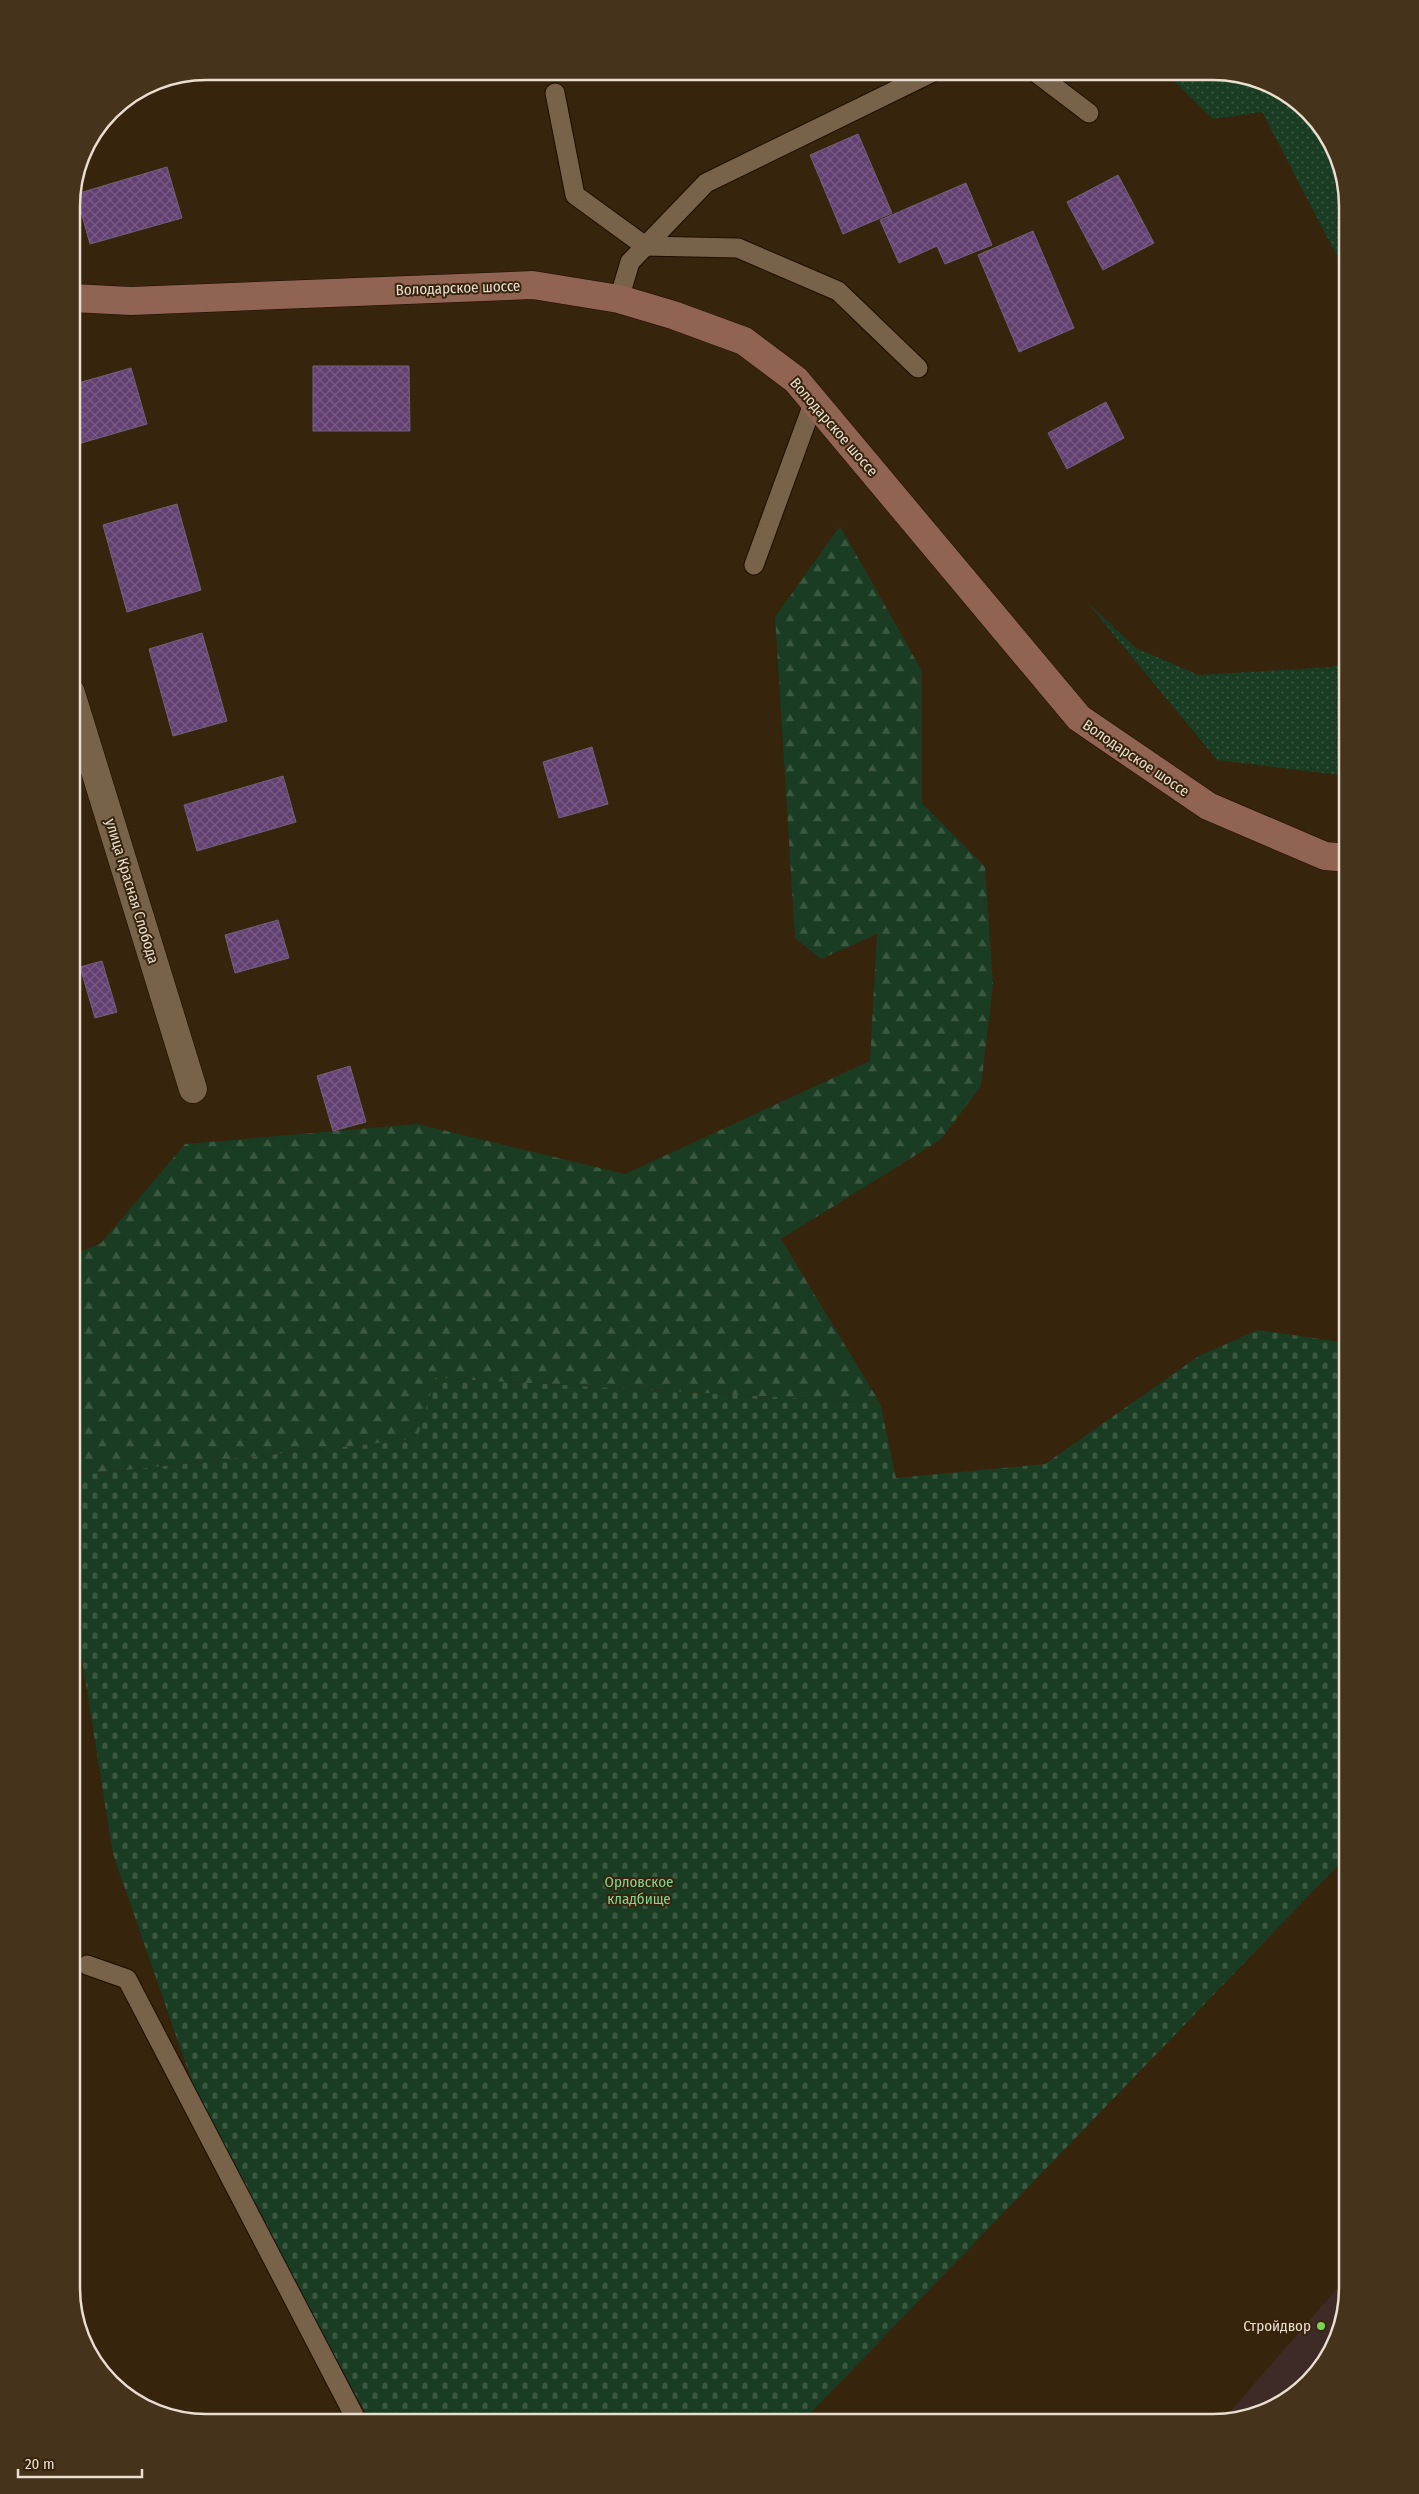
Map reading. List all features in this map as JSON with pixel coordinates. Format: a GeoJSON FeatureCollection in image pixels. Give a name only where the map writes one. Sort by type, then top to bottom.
{"type":"FeatureCollection","features":[{"type":"Feature","properties":{"kind":"main road","name":"Володарское шоссе"},"geometry":{"type":"LineString","coordinates":[[80,298],[131,301],[533,285],[619,299],[673,315],[744,341],[796,380],[1079,718],[1208,806],[1325,856],[1339,857]]}},
{"type":"Feature","properties":{"kind":"street","name":"улица Красная Слобода"},"geometry":{"type":"LineString","coordinates":[[80,719],[193,1089]]}},
{"type":"Feature","properties":{"kind":"lane"},"geometry":{"type":"LineString","coordinates":[[619,299],[630,262],[706,183],[918,80]]}},
{"type":"Feature","properties":{"kind":"lane"},"geometry":{"type":"LineString","coordinates":[[1046,80],[1089,113]]}},
{"type":"Feature","properties":{"kind":"lane"},"geometry":{"type":"LineString","coordinates":[[555,93],[575,195],[645,246],[738,248],[838,291],[918,368]]}},
{"type":"Feature","properties":{"kind":"lane"},"geometry":{"type":"LineString","coordinates":[[754,565],[814,401]]}},
{"type":"Feature","properties":{"kind":"lane"},"geometry":{"type":"LineString","coordinates":[[86,1965],[126,1979],[354,2414]]}},
{"type":"Feature","properties":{"kind":"shaded area","name":"Стройдвор"},"geometry":{"type":"Polygon","coordinates":[[[1339,2286],[1335,2321],[1326,2344],[1308,2371],[1283,2393],[1269,2401],[1246,2410],[1229,2413],[1339,2286]]]}},
{"type":"Feature","properties":{"kind":"green space"},"geometry":{"type":"Polygon","coordinates":[[[1173,80],[1221,80],[1238,82],[1254,87],[1283,101],[1308,123],[1326,150],[1335,173],[1339,206],[1339,260],[1262,112],[1213,119],[1173,80]]]}},
{"type":"Feature","properties":{"kind":"green space"},"geometry":{"type":"Polygon","coordinates":[[[840,526],[922,671],[922,803],[985,867],[993,984],[981,1086],[940,1140],[781,1239],[880,1403],[435,1378],[418,1439],[80,1475],[80,1252],[101,1243],[185,1144],[417,1124],[625,1174],[870,1061],[877,934],[821,959],[795,938],[775,617],[840,526]]]}},
{"type":"Feature","properties":{"kind":"green space"},"geometry":{"type":"Polygon","coordinates":[[[1086,601],[1136,648],[1199,675],[1332,667],[1339,664],[1339,775],[1217,760],[1086,601]]]}},
{"type":"Feature","properties":{"kind":"green space","name":"Орловское кладбище"},"geometry":{"type":"Polygon","coordinates":[[[1258,1330],[1339,1342],[1339,1864],[810,2414],[366,2414],[203,2113],[113,1854],[80,1647],[80,1475],[417,1439],[435,1378],[880,1403],[896,1478],[1045,1464],[1199,1356],[1258,1330]]]}},
{"type":"Feature","properties":{"kind":"building"},"geometry":{"type":"Polygon","coordinates":[[[858,134],[892,213],[843,234],[810,155],[858,134]]]}},
{"type":"Feature","properties":{"kind":"building"},"geometry":{"type":"Polygon","coordinates":[[[167,167],[182,218],[90,244],[80,208],[81,193],[167,167]]]}},
{"type":"Feature","properties":{"kind":"building"},"geometry":{"type":"Polygon","coordinates":[[[1118,175],[1154,243],[1103,270],[1067,202],[1118,175]]]}},
{"type":"Feature","properties":{"kind":"building"},"geometry":{"type":"Polygon","coordinates":[[[966,183],[992,245],[945,264],[937,246],[899,263],[880,220],[966,183]]]}},
{"type":"Feature","properties":{"kind":"building"},"geometry":{"type":"Polygon","coordinates":[[[1033,231],[1074,328],[1019,352],[978,255],[1033,231]]]}},
{"type":"Feature","properties":{"kind":"building"},"geometry":{"type":"Polygon","coordinates":[[[313,366],[409,366],[410,431],[313,431],[313,366]]]}},
{"type":"Feature","properties":{"kind":"building"},"geometry":{"type":"Polygon","coordinates":[[[131,368],[147,424],[80,443],[80,382],[131,368]]]}},
{"type":"Feature","properties":{"kind":"building"},"geometry":{"type":"Polygon","coordinates":[[[1106,402],[1124,438],[1067,469],[1048,433],[1106,402]]]}},
{"type":"Feature","properties":{"kind":"building"},"geometry":{"type":"Polygon","coordinates":[[[177,504],[201,590],[127,612],[103,525],[177,504]]]}},
{"type":"Feature","properties":{"kind":"building"},"geometry":{"type":"Polygon","coordinates":[[[202,633],[227,721],[173,736],[149,649],[202,633]]]}},
{"type":"Feature","properties":{"kind":"building"},"geometry":{"type":"Polygon","coordinates":[[[592,747],[608,804],[559,818],[543,762],[592,747]]]}},
{"type":"Feature","properties":{"kind":"building"},"geometry":{"type":"Polygon","coordinates":[[[283,776],[296,822],[197,851],[184,805],[283,776]]]}},
{"type":"Feature","properties":{"kind":"building"},"geometry":{"type":"Polygon","coordinates":[[[278,920],[289,958],[235,973],[225,935],[278,920]]]}},
{"type":"Feature","properties":{"kind":"building"},"geometry":{"type":"Polygon","coordinates":[[[102,961],[117,1012],[95,1018],[80,967],[102,961]]]}},
{"type":"Feature","properties":{"kind":"building"},"geometry":{"type":"Polygon","coordinates":[[[350,1066],[366,1122],[333,1131],[317,1076],[350,1066]]]}},
{"type":"Feature","properties":{"kind":"place","name":"Стройдвор"},"geometry":{"type":"Point","coordinates":[1321,2326]}}]}
